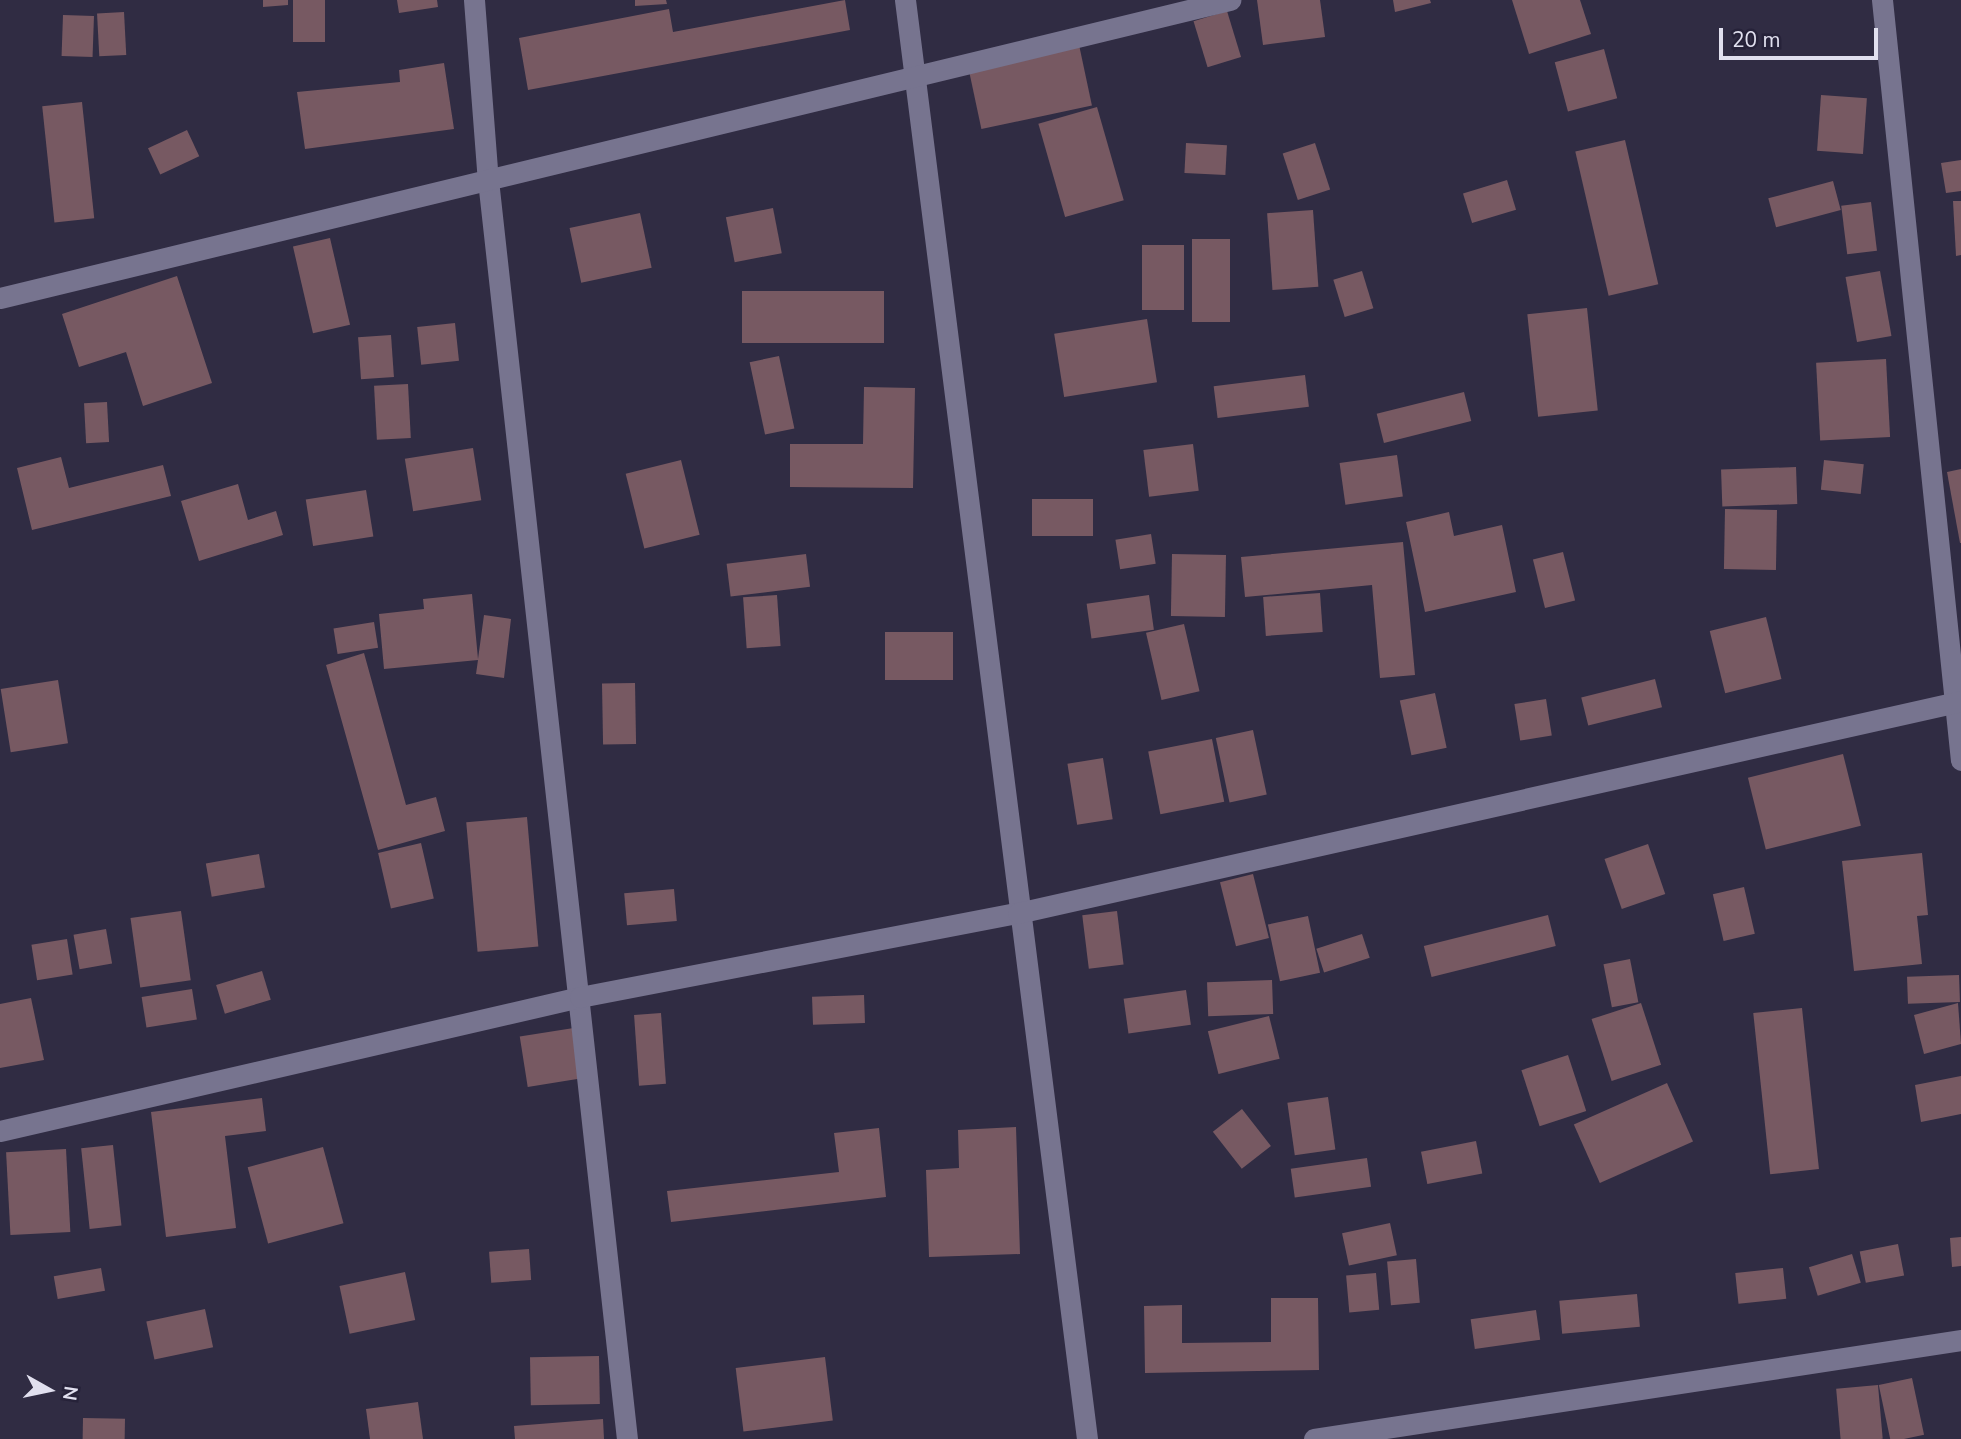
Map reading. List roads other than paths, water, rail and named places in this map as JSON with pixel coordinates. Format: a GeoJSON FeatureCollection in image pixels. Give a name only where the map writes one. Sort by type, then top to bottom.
{"type":"FeatureCollection","features":[{"type":"Feature","properties":{"kind":"street"},"geometry":{"type":"LineString","coordinates":[[474,0],[488,180],[627,1439]]}},
{"type":"Feature","properties":{"kind":"street"},"geometry":{"type":"LineString","coordinates":[[905,0],[1018,913],[1087,1439]]}},
{"type":"Feature","properties":{"kind":"street"},"geometry":{"type":"LineString","coordinates":[[0,298],[1230,0]]}},
{"type":"Feature","properties":{"kind":"street"},"geometry":{"type":"LineString","coordinates":[[1882,0],[1961,760]]}},
{"type":"Feature","properties":{"kind":"street"},"geometry":{"type":"LineString","coordinates":[[0,1131],[580,998],[1018,913],[1957,702]]}},
{"type":"Feature","properties":{"kind":"street"},"geometry":{"type":"LineString","coordinates":[[1314,1439],[1961,1340]]}}]}
